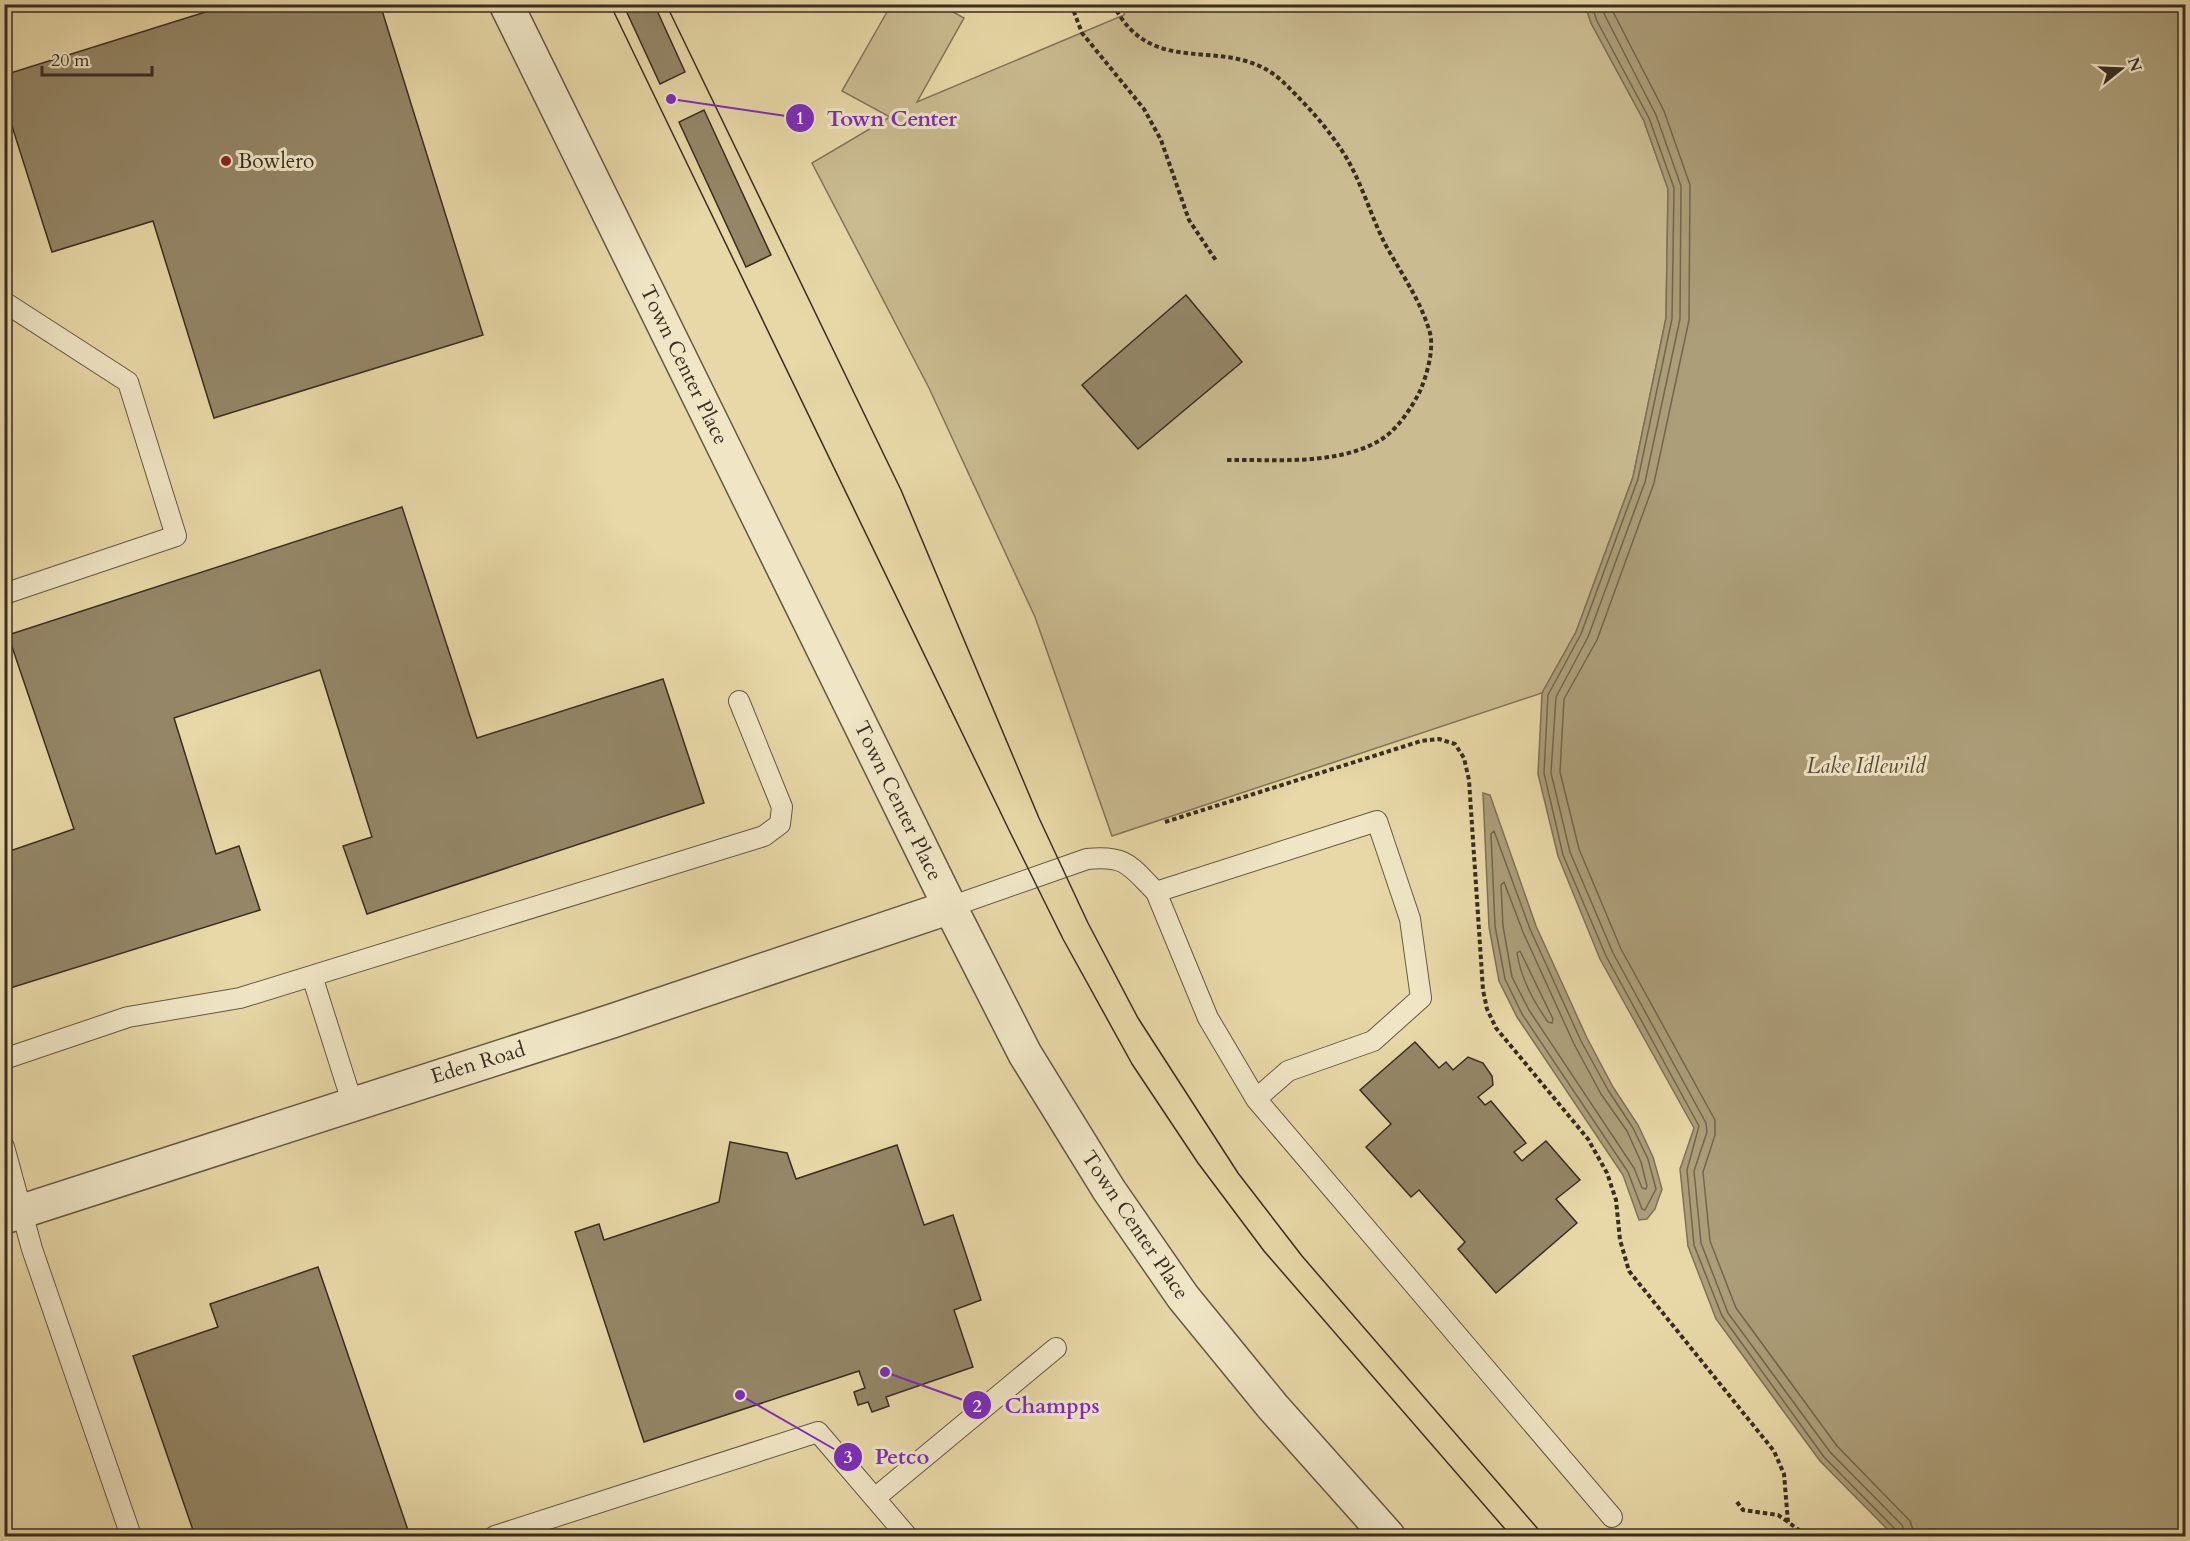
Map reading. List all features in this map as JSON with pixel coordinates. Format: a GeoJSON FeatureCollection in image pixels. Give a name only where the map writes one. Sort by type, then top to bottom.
{"type":"FeatureCollection","features":[{"type":"Feature","properties":{"kind":"street","name":"Town Center Place"},"geometry":{"type":"LineString","coordinates":[[506,4],[950,907],[1031,1063],[1109,1190],[1169,1278],[1273,1407],[1389,1536]]}},
{"type":"Feature","properties":{"kind":"street","name":"Eden Road"},"geometry":{"type":"LineString","coordinates":[[13,1214],[352,1102],[612,1021],[950,907]]}},
{"type":"Feature","properties":{"kind":"lane"},"geometry":{"type":"LineString","coordinates":[[4,302],[128,382],[176,537],[4,594]]}},
{"type":"Feature","properties":{"kind":"lane"},"geometry":{"type":"LineString","coordinates":[[4,1059],[128,1017],[240,998],[764,836],[780,824],[782,807],[740,701]]}},
{"type":"Feature","properties":{"kind":"lane"},"geometry":{"type":"LineString","coordinates":[[1156,892],[1377,821],[1410,919],[1421,998],[1373,1041],[1288,1071],[1256,1099]]}},
{"type":"Feature","properties":{"kind":"lane"},"geometry":{"type":"LineString","coordinates":[[950,907],[1087,859],[1111,856],[1133,868],[1156,892],[1208,1018],[1256,1099],[1612,1517]]}},
{"type":"Feature","properties":{"kind":"lane"},"geometry":{"type":"LineString","coordinates":[[312,976],[352,1102]]}},
{"type":"Feature","properties":{"kind":"lane"},"geometry":{"type":"LineString","coordinates":[[4,1147],[13,1214],[131,1536]]}},
{"type":"Feature","properties":{"kind":"lane"},"geometry":{"type":"LineString","coordinates":[[875,1498],[1056,1348]]}},
{"type":"Feature","properties":{"kind":"lane"},"geometry":{"type":"LineString","coordinates":[[495,1536],[818,1431],[907,1536]]}},
{"type":"Feature","properties":{"kind":"path"},"geometry":{"type":"LineString","coordinates":[[1071,4],[1082,33],[1144,109],[1161,140],[1189,220],[1217,262]]}},
{"type":"Feature","properties":{"kind":"path"},"geometry":{"type":"LineString","coordinates":[[1113,4],[1129,29],[1145,43],[1166,51],[1220,56],[1259,66],[1279,78],[1301,100],[1324,125],[1347,159],[1385,244],[1408,282],[1430,335],[1424,381],[1414,403],[1395,427],[1378,442],[1349,453],[1316,458],[1224,460]]}},
{"type":"Feature","properties":{"kind":"path"},"geometry":{"type":"LineString","coordinates":[[1165,822],[1420,741],[1440,739],[1455,744],[1464,758],[1469,780],[1483,990],[1487,1009],[1497,1028],[1588,1139],[1608,1173],[1616,1200],[1620,1240],[1629,1271],[1774,1451],[1784,1474],[1788,1521]]}},
{"type":"Feature","properties":{"kind":"path"},"geometry":{"type":"LineString","coordinates":[[1737,1502],[1743,1510],[1778,1515],[1807,1536]]}},
{"type":"Feature","properties":{"kind":"shaded area"},"geometry":{"type":"Polygon","coordinates":[[[891,5],[941,5],[964,18],[917,102],[1124,15],[1126,5],[1585,5],[1591,23],[1644,121],[1668,189],[1666,318],[1633,477],[1576,632],[1542,693],[1112,836],[1035,617],[929,388],[812,163],[890,117],[842,91],[891,5]]]}},
{"type":"Feature","properties":{"kind":"water","name":"Lake Idlewild"},"geometry":{"type":"Polygon","coordinates":[[[1585,5],[2185,5],[2185,1536],[1894,1536],[1820,1461],[1716,1319],[1688,1246],[1680,1169],[1694,1128],[1600,959],[1558,856],[1538,774],[1542,693],[1576,632],[1633,477],[1666,318],[1668,189],[1644,121],[1591,23],[1585,5]]]}},
{"type":"Feature","properties":{"kind":"water"},"geometry":{"type":"Polygon","coordinates":[[[1483,793],[1490,795],[1536,926],[1587,1038],[1613,1087],[1638,1125],[1653,1157],[1662,1189],[1655,1209],[1647,1219],[1639,1220],[1623,1175],[1517,1017],[1499,981],[1489,927],[1483,793]]]}},
{"type":"Feature","properties":{"kind":"building","name":"Bowlero"},"geometry":{"type":"Polygon","coordinates":[[[231,4],[380,4],[483,335],[214,418],[153,221],[52,252],[4,101],[4,75],[231,4]]]}},
{"type":"Feature","properties":{"kind":"building"},"geometry":{"type":"Polygon","coordinates":[[[623,4],[654,4],[685,72],[660,84],[623,4]]]}},
{"type":"Feature","properties":{"kind":"building"},"geometry":{"type":"Polygon","coordinates":[[[704,110],[771,255],[746,267],[679,122],[704,110]]]}},
{"type":"Feature","properties":{"kind":"building"},"geometry":{"type":"Polygon","coordinates":[[[1186,295],[1242,362],[1138,449],[1082,385],[1186,295]]]}},
{"type":"Feature","properties":{"kind":"building"},"geometry":{"type":"Polygon","coordinates":[[[402,507],[477,738],[663,679],[704,803],[367,914],[343,846],[372,837],[320,670],[174,718],[216,854],[239,846],[260,910],[4,990],[4,853],[74,829],[8,635],[402,507]]]}},
{"type":"Feature","properties":{"kind":"building"},"geometry":{"type":"Polygon","coordinates":[[[1415,1042],[1439,1068],[1446,1062],[1453,1070],[1468,1057],[1483,1063],[1492,1076],[1493,1085],[1478,1097],[1485,1105],[1491,1101],[1526,1143],[1514,1152],[1522,1161],[1546,1141],[1580,1180],[1556,1199],[1577,1223],[1496,1293],[1458,1249],[1465,1242],[1419,1190],[1411,1197],[1366,1147],[1391,1124],[1360,1090],[1415,1042]]]}},
{"type":"Feature","properties":{"kind":"building"},"geometry":{"type":"Polygon","coordinates":[[[730,1142],[787,1153],[796,1179],[897,1145],[924,1225],[953,1215],[981,1300],[954,1310],[973,1367],[886,1397],[889,1406],[872,1412],[868,1402],[858,1405],[854,1392],[865,1388],[859,1371],[644,1442],[575,1232],[599,1224],[604,1240],[719,1202],[730,1142]]]}},
{"type":"Feature","properties":{"kind":"building"},"geometry":{"type":"Polygon","coordinates":[[[318,1267],[410,1536],[195,1536],[133,1356],[218,1327],[210,1304],[318,1267]]]}},
{"type":"Feature","properties":{"kind":"tram line"},"geometry":{"type":"LineString","coordinates":[[610,4],[1009,830],[1063,939],[1132,1064],[1198,1163],[1264,1251],[1511,1536]]}},
{"type":"Feature","properties":{"kind":"tram line"},"geometry":{"type":"LineString","coordinates":[[666,4],[901,490],[1039,818],[1088,923],[1138,1018],[1238,1173],[1302,1256],[1544,1536]]}},
{"type":"Feature","properties":{"kind":"place","name":"Town Center"},"geometry":{"type":"Point","coordinates":[671,99]}},
{"type":"Feature","properties":{"kind":"place","name":"Bowlero"},"geometry":{"type":"Point","coordinates":[226,161]}},
{"type":"Feature","properties":{"kind":"place","name":"Champps"},"geometry":{"type":"Point","coordinates":[885,1372]}},
{"type":"Feature","properties":{"kind":"place","name":"Petco"},"geometry":{"type":"Point","coordinates":[740,1395]}}]}
